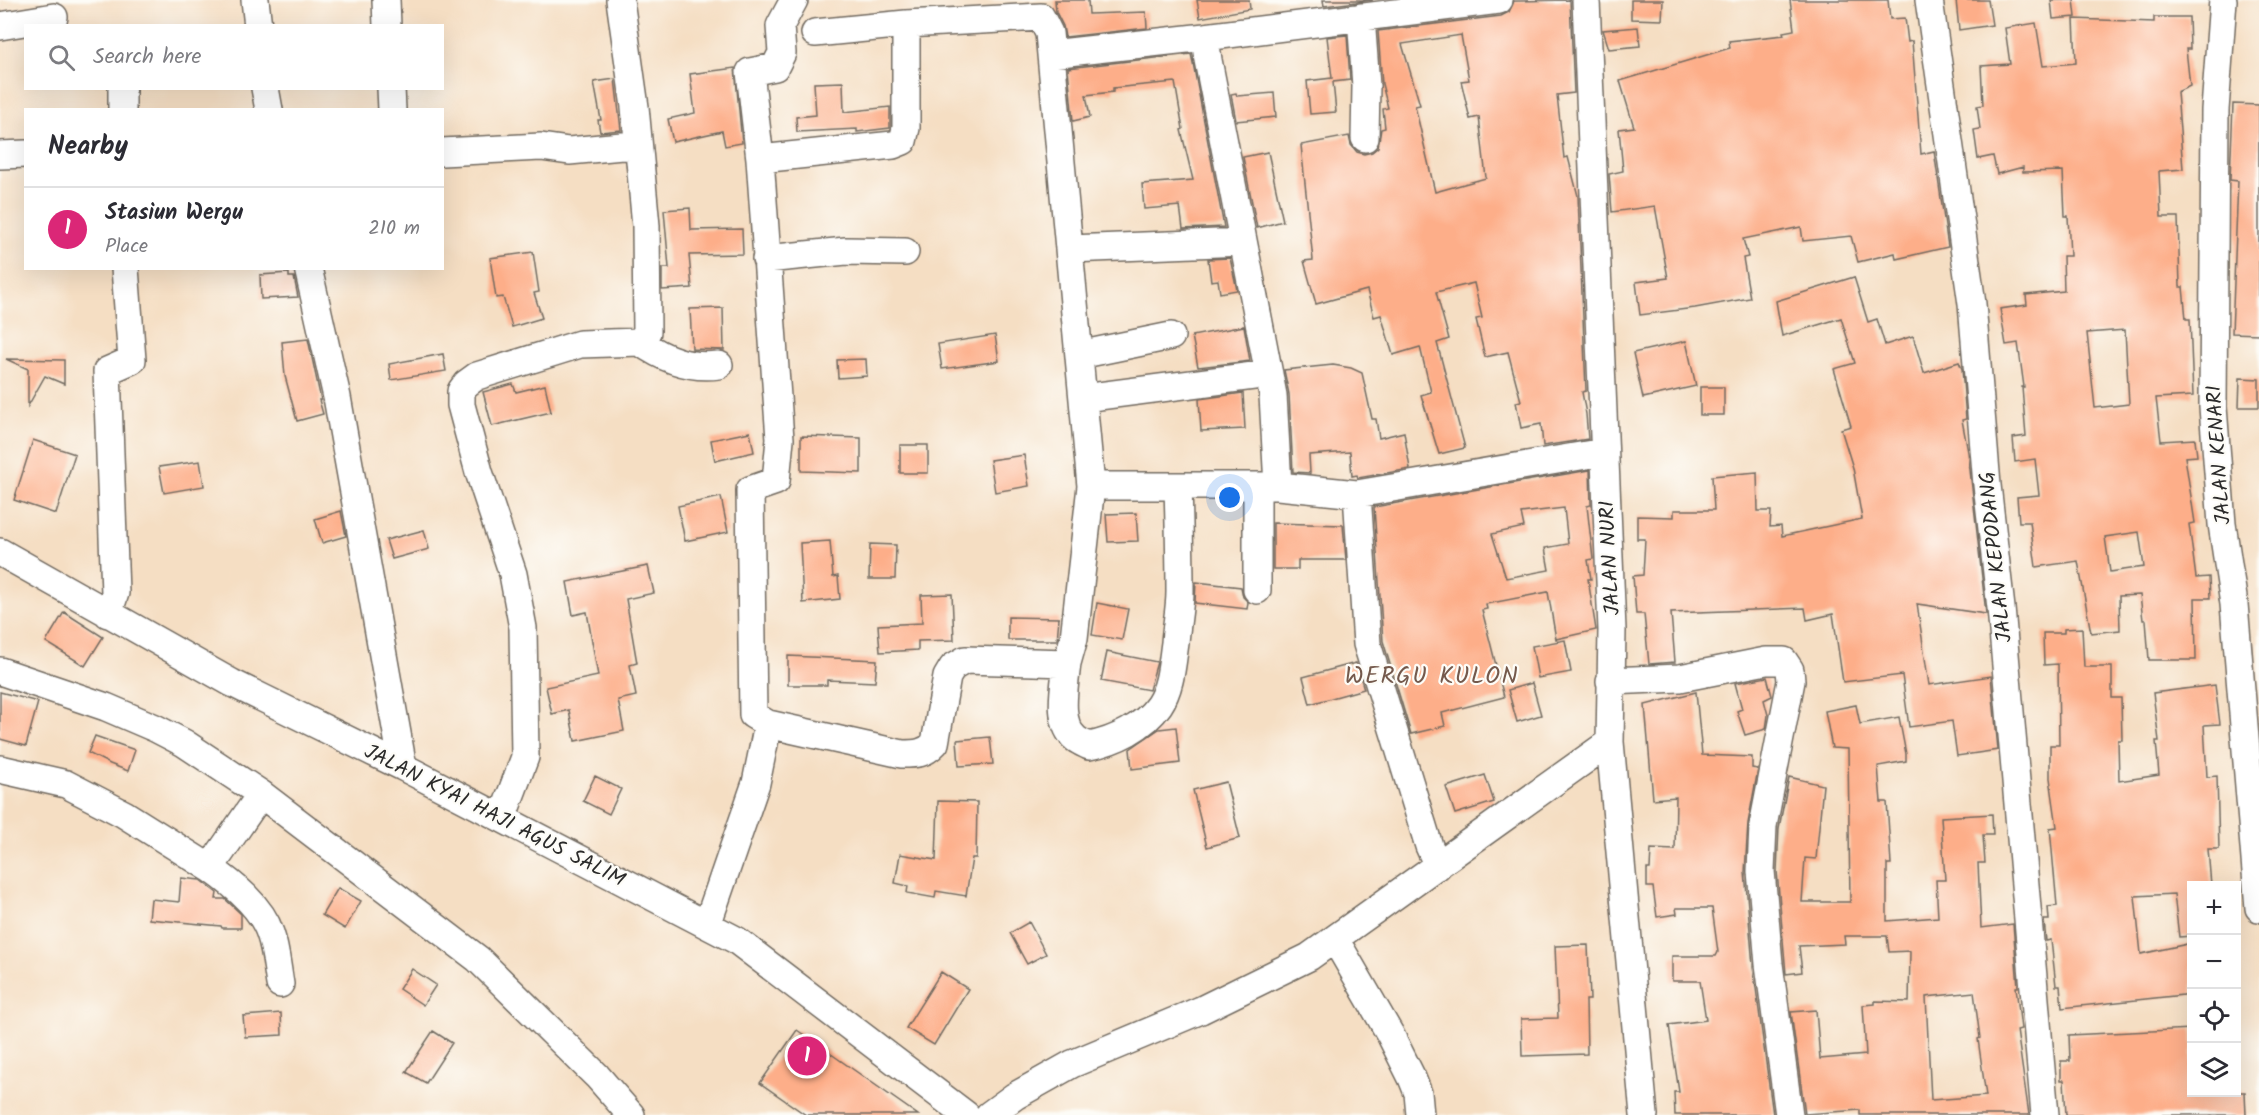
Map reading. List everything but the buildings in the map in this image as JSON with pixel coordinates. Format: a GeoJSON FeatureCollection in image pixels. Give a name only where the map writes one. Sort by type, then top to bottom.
{"type":"FeatureCollection","features":[{"type":"Feature","properties":{"kind":"street"},"geometry":{"type":"LineString","coordinates":[[255,0],[258,24]]}},
{"type":"Feature","properties":{"kind":"street"},"geometry":{"type":"LineString","coordinates":[[386,0],[387,24]]}},
{"type":"Feature","properties":{"kind":"street"},"geometry":{"type":"LineString","coordinates":[[620,0],[635,107],[646,226],[647,332],[640,342]]}},
{"type":"Feature","properties":{"kind":"street"},"geometry":{"type":"LineString","coordinates":[[794,0],[780,26],[782,53],[774,67],[750,72],[760,159],[780,439],[776,481],[750,490],[753,715],[768,724],[902,754],[919,754],[929,750],[935,743],[947,677],[953,667],[965,660],[1067,663]]}},
{"type":"Feature","properties":{"kind":"street"},"geometry":{"type":"LineString","coordinates":[[1051,54],[1499,0]]}},
{"type":"Feature","properties":{"kind":"street","name":"JALAN NURI"},"geometry":{"type":"LineString","coordinates":[[1586,0],[1612,630],[1610,742],[1644,1115]]}},
{"type":"Feature","properties":{"kind":"street","name":"JALAN KEPODANG"},"geometry":{"type":"LineString","coordinates":[[1929,0],[1972,304],[1987,485],[2002,621],[2044,1115]]}},
{"type":"Feature","properties":{"kind":"street","name":"JALAN KENARI"},"geometry":{"type":"LineString","coordinates":[[2223,0],[2215,110],[2213,407],[2222,524],[2234,604],[2259,908]]}},
{"type":"Feature","properties":{"kind":"street"},"geometry":{"type":"LineString","coordinates":[[815,33],[906,24],[963,11],[1041,17],[1049,33],[1091,486],[1074,638],[1067,663],[1064,697],[1066,722],[1075,738],[1089,746],[1103,743],[1134,729],[1149,718],[1160,703],[1168,685],[1172,669],[1180,594],[1178,486]]}},
{"type":"Feature","properties":{"kind":"street"},"geometry":{"type":"LineString","coordinates":[[0,26],[54,17]]}},
{"type":"Feature","properties":{"kind":"street"},"geometry":{"type":"LineString","coordinates":[[1361,18],[1366,86],[1365,138]]}},
{"type":"Feature","properties":{"kind":"street"},"geometry":{"type":"LineString","coordinates":[[760,159],[893,145],[903,141],[906,128],[906,24]]}},
{"type":"Feature","properties":{"kind":"street"},"geometry":{"type":"LineString","coordinates":[[1205,37],[1269,374],[1275,421],[1257,590]]}},
{"type":"Feature","properties":{"kind":"street"},"geometry":{"type":"LineString","coordinates":[[122,90],[122,108]]}},
{"type":"Feature","properties":{"kind":"street"},"geometry":{"type":"LineString","coordinates":[[265,90],[269,108]]}},
{"type":"Feature","properties":{"kind":"street"},"geometry":{"type":"LineString","coordinates":[[392,90],[392,108]]}},
{"type":"Feature","properties":{"kind":"street"},"geometry":{"type":"LineString","coordinates":[[444,152],[541,147],[569,151],[622,146],[638,147]]}},
{"type":"Feature","properties":{"kind":"street"},"geometry":{"type":"LineString","coordinates":[[0,155],[24,154]]}},
{"type":"Feature","properties":{"kind":"street"},"geometry":{"type":"LineString","coordinates":[[1070,249],[1243,242]]}},
{"type":"Feature","properties":{"kind":"street"},"geometry":{"type":"LineString","coordinates":[[766,259],[846,251],[905,252]]}},
{"type":"Feature","properties":{"kind":"street"},"geometry":{"type":"LineString","coordinates":[[108,614],[115,593],[106,371],[132,360],[125,270]]}},
{"type":"Feature","properties":{"kind":"street"},"geometry":{"type":"LineString","coordinates":[[308,270],[338,397],[403,767]]}},
{"type":"Feature","properties":{"kind":"street"},"geometry":{"type":"LineString","coordinates":[[1079,355],[1171,336]]}},
{"type":"Feature","properties":{"kind":"street"},"geometry":{"type":"LineString","coordinates":[[502,818],[525,757],[523,628],[513,574],[479,472],[461,405],[461,391],[477,376],[580,344],[640,342],[664,357],[678,362],[707,366],[719,365]]}},
{"type":"Feature","properties":{"kind":"street"},"geometry":{"type":"LineString","coordinates":[[1083,398],[1269,374]]}},
{"type":"Feature","properties":{"kind":"street"},"geometry":{"type":"LineString","coordinates":[[1091,486],[1268,486],[1357,494],[1604,452]]}},
{"type":"Feature","properties":{"kind":"street"},"geometry":{"type":"LineString","coordinates":[[1357,494],[1367,644],[1426,835],[1438,866]]}},
{"type":"Feature","properties":{"kind":"street","name":"JALAN KYAI HAJI AGUS SALIM"},"geometry":{"type":"LineString","coordinates":[[0,552],[232,683],[403,767],[736,940],[966,1115]]}},
{"type":"Feature","properties":{"kind":"street"},"geometry":{"type":"LineString","coordinates":[[1610,681],[1680,678],[1766,661],[1784,661],[1790,670],[1791,681],[1763,826],[1761,871],[1769,964],[1789,1115]]}},
{"type":"Feature","properties":{"kind":"street"},"geometry":{"type":"LineString","coordinates":[[0,671],[106,707],[155,728],[184,743],[261,794],[478,959],[597,1076],[631,1115]]}},
{"type":"Feature","properties":{"kind":"street"},"geometry":{"type":"LineString","coordinates":[[707,925],[756,783],[768,724]]}},
{"type":"Feature","properties":{"kind":"street"},"geometry":{"type":"LineString","coordinates":[[989,1115],[1015,1096],[1072,1064],[1201,1010],[1281,973],[1309,957],[1610,742]]}},
{"type":"Feature","properties":{"kind":"street"},"geometry":{"type":"LineString","coordinates":[[0,769],[66,784],[124,814],[224,878],[263,917],[274,946],[280,984]]}},
{"type":"Feature","properties":{"kind":"street"},"geometry":{"type":"LineString","coordinates":[[210,868],[261,794]]}},
{"type":"Feature","properties":{"kind":"street"},"geometry":{"type":"LineString","coordinates":[[1335,939],[1390,1034],[1412,1078],[1418,1093],[1420,1115]]}},
{"type":"Feature","properties":{"kind":"place","name":"Stasiun Wergu"},"geometry":{"type":"Point","coordinates":[807,1056]}},
{"type":"Feature","properties":{"kind":"district","name":"WERGU KULON"},"geometry":{"type":"Point","coordinates":[1432,675]}}]}
